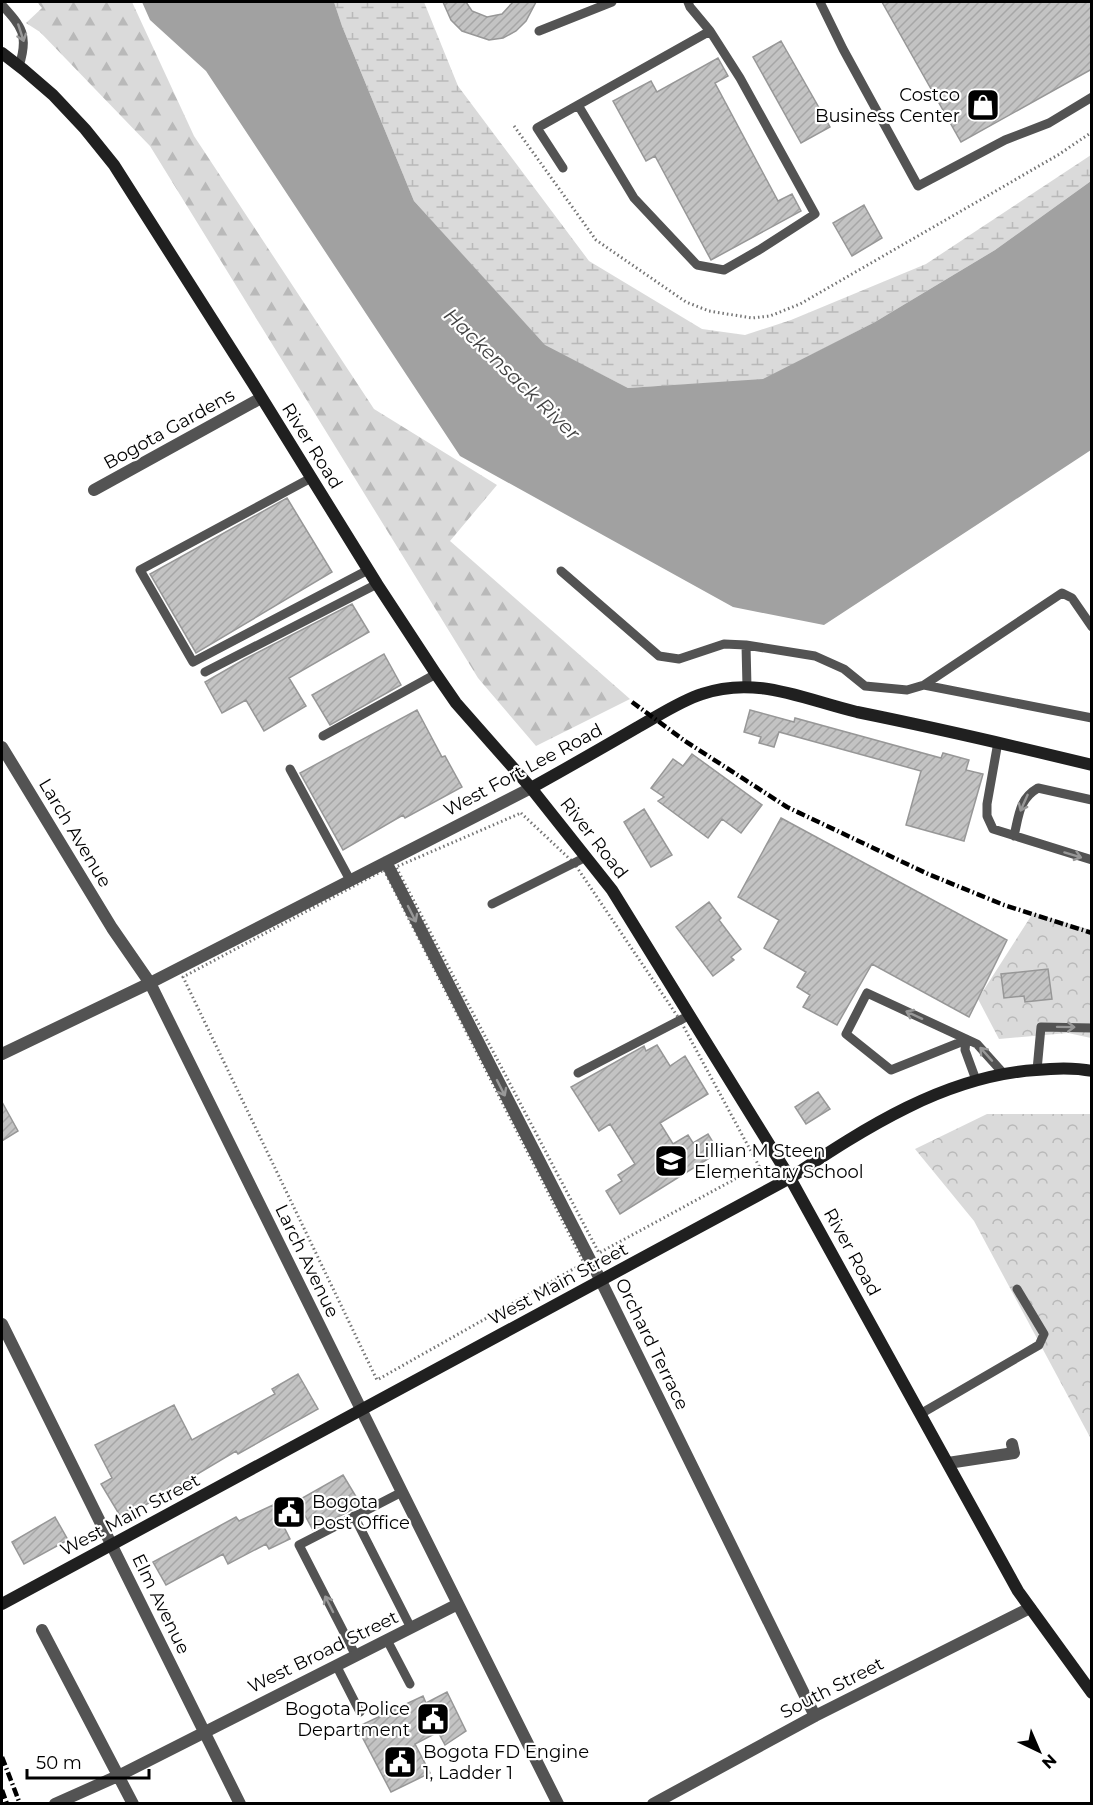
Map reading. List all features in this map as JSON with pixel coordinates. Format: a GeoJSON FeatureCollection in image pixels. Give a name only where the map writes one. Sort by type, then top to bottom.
{"type":"FeatureCollection","features":[{"type":"Feature","properties":{"kind":"main road","name":"River Road"},"geometry":{"type":"LineString","coordinates":[[3,57],[19,66],[53,95],[114,165],[368,570],[436,674],[612,890],[685,1017],[790,1178],[922,1413],[1018,1591],[1092,1693]]}},
{"type":"Feature","properties":{"kind":"main road","name":"West Fort Lee Road"},"geometry":{"type":"LineString","coordinates":[[531,788],[652,718],[702,693],[747,687],[782,690],[827,705],[1092,765]]}},
{"type":"Feature","properties":{"kind":"main road","name":"West Main Street"},"geometry":{"type":"LineString","coordinates":[[2,1604],[790,1178],[870,1127],[911,1106],[976,1080],[1003,1073],[1080,1068],[1092,1071]]}},
{"type":"Feature","properties":{"kind":"street","name":"Bogota Gardens"},"geometry":{"type":"LineString","coordinates":[[94,490],[261,398]]}},
{"type":"Feature","properties":{"kind":"street","name":"Larch Avenue"},"geometry":{"type":"LineString","coordinates":[[2,747],[112,928],[150,984],[558,1803]]}},
{"type":"Feature","properties":{"kind":"street","name":"West Fort Lee Road"},"geometry":{"type":"LineString","coordinates":[[2,1054],[150,984],[531,788]]}},
{"type":"Feature","properties":{"kind":"street","name":"Orchard Terrace"},"geometry":{"type":"LineString","coordinates":[[386,862],[601,1281],[815,1716]]}},
{"type":"Feature","properties":{"kind":"street","name":"Elm Avenue"},"geometry":{"type":"LineString","coordinates":[[2,1323],[240,1803]]}},
{"type":"Feature","properties":{"kind":"street"},"geometry":{"type":"LineString","coordinates":[[948,1463],[1014,1453],[1012,1444]]}},
{"type":"Feature","properties":{"kind":"street","name":"West Broad Street"},"geometry":{"type":"LineString","coordinates":[[55,1803],[120,1775],[458,1604]]}},
{"type":"Feature","properties":{"kind":"street","name":"South Street"},"geometry":{"type":"LineString","coordinates":[[653,1803],[815,1716],[1030,1608]]}},
{"type":"Feature","properties":{"kind":"street"},"geometry":{"type":"LineString","coordinates":[[42,1630],[133,1803]]}},
{"type":"Feature","properties":{"kind":"lane"},"geometry":{"type":"LineString","coordinates":[[539,31],[612,2]]}},
{"type":"Feature","properties":{"kind":"lane"},"geometry":{"type":"LineString","coordinates":[[578,105],[634,198],[697,265],[724,270],[815,214],[740,78],[688,2]]}},
{"type":"Feature","properties":{"kind":"lane"},"geometry":{"type":"LineString","coordinates":[[820,2],[918,186],[1005,140],[1049,123],[1092,97]]}},
{"type":"Feature","properties":{"kind":"lane"},"geometry":{"type":"LineString","coordinates":[[2,5],[21,26],[24,36],[24,51],[19,66]]}},
{"type":"Feature","properties":{"kind":"lane"},"geometry":{"type":"LineString","coordinates":[[563,168],[537,128],[710,31]]}},
{"type":"Feature","properties":{"kind":"lane"},"geometry":{"type":"LineString","coordinates":[[311,478],[140,570],[193,662],[368,570]]}},
{"type":"Feature","properties":{"kind":"lane"},"geometry":{"type":"LineString","coordinates":[[561,571],[659,656],[679,659],[724,644],[746,645],[815,656],[844,669],[865,686],[907,690],[924,685],[1062,593],[1072,598],[1092,627]]}},
{"type":"Feature","properties":{"kind":"lane"},"geometry":{"type":"LineString","coordinates":[[205,672],[377,584]]}},
{"type":"Feature","properties":{"kind":"lane"},"geometry":{"type":"LineString","coordinates":[[746,645],[747,687]]}},
{"type":"Feature","properties":{"kind":"lane"},"geometry":{"type":"LineString","coordinates":[[323,736],[436,674]]}},
{"type":"Feature","properties":{"kind":"lane"},"geometry":{"type":"LineString","coordinates":[[924,685],[1092,718]]}},
{"type":"Feature","properties":{"kind":"lane"},"geometry":{"type":"LineString","coordinates":[[998,742],[987,804],[987,816],[993,829],[1092,860]]}},
{"type":"Feature","properties":{"kind":"lane"},"geometry":{"type":"LineString","coordinates":[[290,769],[350,880]]}},
{"type":"Feature","properties":{"kind":"lane"},"geometry":{"type":"LineString","coordinates":[[1014,836],[1023,800],[1038,788],[1092,800]]}},
{"type":"Feature","properties":{"kind":"lane"},"geometry":{"type":"LineString","coordinates":[[492,904],[586,857]]}},
{"type":"Feature","properties":{"kind":"lane"},"geometry":{"type":"LineString","coordinates":[[966,1040],[891,1070],[846,1034],[867,993],[977,1044],[1003,1073]]}},
{"type":"Feature","properties":{"kind":"lane"},"geometry":{"type":"LineString","coordinates":[[578,1073],[685,1017]]}},
{"type":"Feature","properties":{"kind":"lane"},"geometry":{"type":"LineString","coordinates":[[1037,1070],[1041,1027],[1092,1028]]}},
{"type":"Feature","properties":{"kind":"lane"},"geometry":{"type":"LineString","coordinates":[[966,1040],[965,1050],[976,1080]]}},
{"type":"Feature","properties":{"kind":"lane"},"geometry":{"type":"LineString","coordinates":[[922,1413],[1039,1345],[1044,1334],[1017,1289]]}},
{"type":"Feature","properties":{"kind":"lane"},"geometry":{"type":"LineString","coordinates":[[356,1656],[299,1545],[402,1492]]}},
{"type":"Feature","properties":{"kind":"lane"},"geometry":{"type":"LineString","coordinates":[[354,1516],[411,1628]]}},
{"type":"Feature","properties":{"kind":"lane"},"geometry":{"type":"LineString","coordinates":[[387,1640],[410,1684]]}},
{"type":"Feature","properties":{"kind":"lane"},"geometry":{"type":"LineString","coordinates":[[336,1665],[360,1712]]}},
{"type":"Feature","properties":{"kind":"path"},"geometry":{"type":"LineString","coordinates":[[521,813],[574,863],[685,1017],[759,1166],[599,1253],[396,867],[521,813]]}},
{"type":"Feature","properties":{"kind":"path"},"geometry":{"type":"LineString","coordinates":[[384,870],[584,1263],[377,1380],[183,977],[384,870]]}},
{"type":"Feature","properties":{"kind":"green space"},"geometry":{"type":"Polygon","coordinates":[[[37,2],[132,2],[194,136],[374,409],[497,485],[450,541],[630,699],[536,746],[478,678],[150,146],[40,32],[26,23],[42,8],[37,2]]]}},
{"type":"Feature","properties":{"kind":"green space"},"geometry":{"type":"Polygon","coordinates":[[[334,2],[424,2],[458,86],[589,261],[702,329],[745,335],[791,320],[926,264],[1091,155],[1091,181],[995,250],[875,322],[763,380],[628,388],[545,346],[414,201],[334,2]]]}},
{"type":"Feature","properties":{"kind":"green space"},"geometry":{"type":"Polygon","coordinates":[[[1033,913],[1091,930],[1091,1038],[1068,1033],[999,1039],[978,999],[1033,913]]]}},
{"type":"Feature","properties":{"kind":"green space"},"geometry":{"type":"Polygon","coordinates":[[[987,1114],[1091,1114],[1091,1439],[974,1221],[915,1149],[987,1114]]]}},
{"type":"Feature","properties":{"kind":"water","name":"Hackensack River"},"geometry":{"type":"Polygon","coordinates":[[[142,2],[334,2],[414,201],[545,345],[628,388],[763,379],[875,322],[995,250],[1091,181],[1091,450],[824,625],[733,607],[460,456],[206,71],[150,20],[142,2]]]}},
{"type":"Feature","properties":{"kind":"building"},"geometry":{"type":"Polygon","coordinates":[[[443,2],[466,2],[472,11],[487,17],[502,14],[513,2],[536,2],[526,21],[516,31],[503,38],[489,40],[462,31],[451,20],[443,2]]]}},
{"type":"Feature","properties":{"kind":"building","name":"Costco Business Center"},"geometry":{"type":"Polygon","coordinates":[[[882,2],[1092,2],[1092,69],[961,142],[882,2]]]}},
{"type":"Feature","properties":{"kind":"building"},"geometry":{"type":"Polygon","coordinates":[[[781,41],[830,127],[801,143],[753,57],[781,41]]]}},
{"type":"Feature","properties":{"kind":"building"},"geometry":{"type":"Polygon","coordinates":[[[718,58],[728,76],[715,83],[778,201],[792,194],[801,211],[711,260],[655,156],[646,161],[613,101],[651,81],[657,92],[718,58]]]}},
{"type":"Feature","properties":{"kind":"building"},"geometry":{"type":"Polygon","coordinates":[[[864,205],[882,238],[852,256],[833,223],[864,205]]]}},
{"type":"Feature","properties":{"kind":"building"},"geometry":{"type":"Polygon","coordinates":[[[287,498],[332,572],[196,653],[150,574],[287,498]]]}},
{"type":"Feature","properties":{"kind":"building"},"geometry":{"type":"Polygon","coordinates":[[[352,604],[369,632],[289,678],[306,706],[264,731],[246,700],[222,713],[205,682],[352,604]]]}},
{"type":"Feature","properties":{"kind":"building"},"geometry":{"type":"Polygon","coordinates":[[[384,654],[401,685],[330,725],[312,695],[384,654]]]}},
{"type":"Feature","properties":{"kind":"building"},"geometry":{"type":"Polygon","coordinates":[[[417,710],[442,757],[445,756],[462,787],[405,818],[403,815],[343,850],[300,773],[417,710]]]}},
{"type":"Feature","properties":{"kind":"building"},"geometry":{"type":"Polygon","coordinates":[[[750,710],[794,722],[795,718],[941,758],[943,753],[969,760],[966,770],[983,774],[964,841],[906,825],[921,771],[779,732],[774,747],[759,743],[761,737],[744,732],[750,710]]]}},
{"type":"Feature","properties":{"kind":"building"},"geometry":{"type":"Polygon","coordinates":[[[692,754],[762,805],[741,833],[722,819],[708,838],[658,801],[664,797],[651,788],[673,759],[683,766],[692,754]]]}},
{"type":"Feature","properties":{"kind":"building"},"geometry":{"type":"Polygon","coordinates":[[[644,809],[672,855],[651,867],[624,822],[644,809]]]}},
{"type":"Feature","properties":{"kind":"building"},"geometry":{"type":"Polygon","coordinates":[[[781,818],[1007,940],[969,1017],[872,964],[837,1025],[803,1007],[810,995],[797,987],[806,972],[764,948],[779,920],[738,897],[781,818]]]}},
{"type":"Feature","properties":{"kind":"building"},"geometry":{"type":"Polygon","coordinates":[[[709,902],[721,918],[719,920],[741,949],[731,957],[734,960],[713,976],[676,927],[709,902]]]}},
{"type":"Feature","properties":{"kind":"building"},"geometry":{"type":"Polygon","coordinates":[[[1048,969],[1052,999],[1025,1002],[1024,996],[1004,998],[1001,974],[1048,969]]]}},
{"type":"Feature","properties":{"kind":"building"},"geometry":{"type":"Polygon","coordinates":[[[657,1045],[670,1066],[685,1056],[708,1094],[660,1123],[673,1144],[688,1135],[693,1143],[708,1134],[719,1152],[620,1214],[606,1191],[622,1181],[618,1175],[635,1164],[610,1124],[599,1131],[571,1087],[644,1046],[646,1051],[657,1045]]]}},
{"type":"Feature","properties":{"kind":"building"},"geometry":{"type":"Polygon","coordinates":[[[818,1092],[830,1109],[806,1124],[795,1107],[818,1092]]]}},
{"type":"Feature","properties":{"kind":"building"},"geometry":{"type":"Polygon","coordinates":[[[2,1102],[18,1131],[2,1141],[2,1102]]]}},
{"type":"Feature","properties":{"kind":"building"},"geometry":{"type":"Polygon","coordinates":[[[298,1374],[318,1409],[238,1454],[236,1451],[122,1519],[101,1484],[112,1478],[95,1445],[174,1405],[192,1440],[275,1394],[272,1389],[298,1374]]]}},
{"type":"Feature","properties":{"kind":"building"},"geometry":{"type":"Polygon","coordinates":[[[343,1475],[361,1505],[313,1530],[297,1501],[343,1475]]]}},
{"type":"Feature","properties":{"kind":"building"},"geometry":{"type":"Polygon","coordinates":[[[273,1505],[290,1539],[269,1549],[266,1544],[228,1564],[223,1554],[166,1585],[153,1562],[236,1517],[239,1521],[273,1505]]]}},
{"type":"Feature","properties":{"kind":"building"},"geometry":{"type":"Polygon","coordinates":[[[55,1517],[68,1540],[24,1564],[12,1542],[55,1517]]]}},
{"type":"Feature","properties":{"kind":"building"},"geometry":{"type":"Polygon","coordinates":[[[447,1692],[466,1731],[445,1745],[438,1732],[415,1744],[430,1773],[391,1792],[357,1727],[423,1696],[426,1703],[447,1692]]]}},
{"type":"Feature","properties":{"kind":"railway"},"geometry":{"type":"LineString","coordinates":[[632,702],[685,741],[787,807],[928,874],[1004,905],[1092,933]]}},
{"type":"Feature","properties":{"kind":"railway"},"geometry":{"type":"LineString","coordinates":[[2,1757],[20,1804]]}},
{"type":"Feature","properties":{"kind":"railway"},"geometry":{"type":"LineString","coordinates":[[2,1790],[7,1804]]}},
{"type":"Feature","properties":{"kind":"place","name":"Costco Business Center"},"geometry":{"type":"Point","coordinates":[983,105]}},
{"type":"Feature","properties":{"kind":"place","name":"Lillian M Steen Elementary School"},"geometry":{"type":"Point","coordinates":[671,1161]}},
{"type":"Feature","properties":{"kind":"place","name":"Bogota Post Office"},"geometry":{"type":"Point","coordinates":[289,1512]}},
{"type":"Feature","properties":{"kind":"place","name":"Bogota Police Department"},"geometry":{"type":"Point","coordinates":[433,1719]}},
{"type":"Feature","properties":{"kind":"place","name":"Bogota FD Engine 1, Ladder 1"},"geometry":{"type":"Point","coordinates":[400,1762]}}]}
